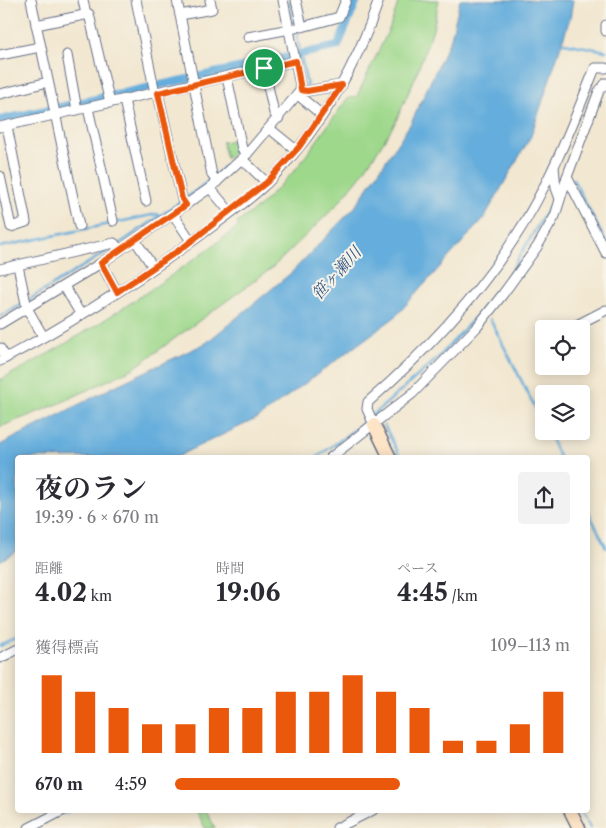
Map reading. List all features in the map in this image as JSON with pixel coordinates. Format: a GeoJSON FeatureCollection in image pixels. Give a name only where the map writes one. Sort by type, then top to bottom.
{"type":"FeatureCollection","features":[{"type":"Feature","properties":{"kind":"street"},"geometry":{"type":"LineString","coordinates":[[31,0],[79,226]]}},
{"type":"Feature","properties":{"kind":"street"},"geometry":{"type":"LineString","coordinates":[[83,0],[86,14],[89,14],[109,99]]}},
{"type":"Feature","properties":{"kind":"street"},"geometry":{"type":"LineString","coordinates":[[136,0],[155,90],[184,202]]}},
{"type":"Feature","properties":{"kind":"street"},"geometry":{"type":"LineString","coordinates":[[177,0],[213,181],[230,212]]}},
{"type":"Feature","properties":{"kind":"street"},"geometry":{"type":"LineString","coordinates":[[180,15],[212,9],[210,0]]}},
{"type":"Feature","properties":{"kind":"street"},"geometry":{"type":"LineString","coordinates":[[282,0],[295,28]]}},
{"type":"Feature","properties":{"kind":"street"},"geometry":{"type":"LineString","coordinates":[[296,0],[295,57],[299,93],[322,115]]}},
{"type":"Feature","properties":{"kind":"street"},"geometry":{"type":"LineString","coordinates":[[248,37],[339,17],[346,0]]}},
{"type":"Feature","properties":{"kind":"street"},"geometry":{"type":"LineString","coordinates":[[0,348],[3,359],[81,315],[191,241],[267,182],[296,150],[342,85],[379,0]]}},
{"type":"Feature","properties":{"kind":"street"},"geometry":{"type":"LineString","coordinates":[[36,25],[86,14]]}},
{"type":"Feature","properties":{"kind":"street"},"geometry":{"type":"LineString","coordinates":[[606,25],[606,31]]}},
{"type":"Feature","properties":{"kind":"street"},"geometry":{"type":"LineString","coordinates":[[0,55],[40,46]]}},
{"type":"Feature","properties":{"kind":"street"},"geometry":{"type":"LineString","coordinates":[[67,55],[76,105]]}},
{"type":"Feature","properties":{"kind":"street"},"geometry":{"type":"LineString","coordinates":[[0,176],[11,226],[26,222],[3,127],[54,110],[76,105],[88,108],[109,99],[124,100],[193,80],[227,77],[264,68],[295,57]]}},
{"type":"Feature","properties":{"kind":"street"},"geometry":{"type":"LineString","coordinates":[[264,68],[276,115]]}},
{"type":"Feature","properties":{"kind":"street"},"geometry":{"type":"LineString","coordinates":[[389,455],[367,409],[368,402],[435,340],[497,264],[515,238],[554,167],[574,123],[595,68],[606,68]]}},
{"type":"Feature","properties":{"kind":"street"},"geometry":{"type":"LineString","coordinates":[[227,77],[244,153],[267,182]]}},
{"type":"Feature","properties":{"kind":"street"},"geometry":{"type":"LineString","coordinates":[[0,94],[48,82]]}},
{"type":"Feature","properties":{"kind":"street"},"geometry":{"type":"LineString","coordinates":[[333,455],[372,420],[412,394],[477,327],[537,247],[555,216],[567,177],[599,91],[606,83]]}},
{"type":"Feature","properties":{"kind":"street"},"geometry":{"type":"LineString","coordinates":[[0,324],[26,304],[64,286],[103,255],[135,240],[174,214],[184,202],[213,181],[270,129],[276,115],[299,93],[342,85]]}},
{"type":"Feature","properties":{"kind":"street"},"geometry":{"type":"LineString","coordinates":[[124,100],[146,202]]}},
{"type":"Feature","properties":{"kind":"street"},"geometry":{"type":"LineString","coordinates":[[88,108],[113,221]]}},
{"type":"Feature","properties":{"kind":"street"},"geometry":{"type":"LineString","coordinates":[[270,129],[296,150]]}},
{"type":"Feature","properties":{"kind":"street"},"geometry":{"type":"LineString","coordinates":[[554,167],[556,188],[560,199]]}},
{"type":"Feature","properties":{"kind":"street"},"geometry":{"type":"LineString","coordinates":[[567,177],[606,253]]}},
{"type":"Feature","properties":{"kind":"street"},"geometry":{"type":"LineString","coordinates":[[174,214],[191,241]]}},
{"type":"Feature","properties":{"kind":"street"},"geometry":{"type":"LineString","coordinates":[[135,240],[153,268]]}},
{"type":"Feature","properties":{"kind":"street"},"geometry":{"type":"LineString","coordinates":[[0,269],[103,255],[118,247]]}},
{"type":"Feature","properties":{"kind":"street"},"geometry":{"type":"LineString","coordinates":[[103,255],[117,292]]}},
{"type":"Feature","properties":{"kind":"street"},"geometry":{"type":"LineString","coordinates":[[18,266],[26,304],[44,336]]}},
{"type":"Feature","properties":{"kind":"street"},"geometry":{"type":"LineString","coordinates":[[64,286],[81,315]]}},
{"type":"Feature","properties":{"kind":"street"},"geometry":{"type":"LineString","coordinates":[[587,320],[606,310]]}},
{"type":"Feature","properties":{"kind":"street"},"geometry":{"type":"LineString","coordinates":[[0,658],[15,650]]}},
{"type":"Feature","properties":{"kind":"street"},"geometry":{"type":"LineString","coordinates":[[29,828],[58,813]]}},
{"type":"Feature","properties":{"kind":"street"},"geometry":{"type":"LineString","coordinates":[[337,828],[367,813]]}},
{"type":"Feature","properties":{"kind":"street"},"geometry":{"type":"LineString","coordinates":[[572,813],[579,828]]}},
{"type":"Feature","properties":{"kind":"green space"},"geometry":{"type":"Polygon","coordinates":[[[399,0],[439,0],[433,29],[415,78],[395,123],[359,178],[334,208],[272,268],[134,368],[58,404],[0,427],[0,380],[93,327],[182,268],[239,226],[237,223],[261,205],[297,168],[347,99],[357,96],[390,27],[399,0]]]}},
{"type":"Feature","properties":{"kind":"green space"},"geometry":{"type":"Polygon","coordinates":[[[235,140],[237,150],[226,159],[222,142],[235,140]]]}},
{"type":"Feature","properties":{"kind":"green space"},"geometry":{"type":"Polygon","coordinates":[[[198,813],[208,813],[215,828],[205,828],[198,813]]]}},
{"type":"Feature","properties":{"kind":"water","name":"笹ヶ瀬川"},"geometry":{"type":"Polygon","coordinates":[[[460,0],[573,0],[570,18],[531,136],[484,218],[395,317],[258,418],[181,455],[15,455],[15,552],[0,561],[0,445],[117,385],[206,343],[291,273],[355,207],[411,123],[451,38],[460,0]]]}},
{"type":"Feature","properties":{"kind":"waterway"},"geometry":{"type":"LineString","coordinates":[[289,0],[294,25]]}},
{"type":"Feature","properties":{"kind":"waterway"},"geometry":{"type":"LineString","coordinates":[[0,120],[338,46],[357,0]]}},
{"type":"Feature","properties":{"kind":"waterway"},"geometry":{"type":"LineString","coordinates":[[296,31],[307,86]]}},
{"type":"Feature","properties":{"kind":"waterway"},"geometry":{"type":"LineString","coordinates":[[559,42],[606,51]]}},
{"type":"Feature","properties":{"kind":"waterway"},"geometry":{"type":"LineString","coordinates":[[277,111],[297,88]]}},
{"type":"Feature","properties":{"kind":"waterway"},"geometry":{"type":"LineString","coordinates":[[185,199],[231,160],[273,116]]}},
{"type":"Feature","properties":{"kind":"waterway"},"geometry":{"type":"LineString","coordinates":[[572,180],[606,242]]}},
{"type":"Feature","properties":{"kind":"waterway"},"geometry":{"type":"LineString","coordinates":[[373,415],[438,358],[477,315],[509,274],[555,197]]}},
{"type":"Feature","properties":{"kind":"waterway"},"geometry":{"type":"LineString","coordinates":[[119,244],[180,202]]}},
{"type":"Feature","properties":{"kind":"waterway"},"geometry":{"type":"LineString","coordinates":[[0,247],[157,214],[159,216]]}},
{"type":"Feature","properties":{"kind":"waterway"},"geometry":{"type":"LineString","coordinates":[[27,301],[114,247]]}},
{"type":"Feature","properties":{"kind":"waterway"},"geometry":{"type":"LineString","coordinates":[[0,316],[23,304]]}},
{"type":"Feature","properties":{"kind":"waterway"},"geometry":{"type":"LineString","coordinates":[[490,319],[535,407]]}},
{"type":"Feature","properties":{"kind":"waterway"},"geometry":{"type":"LineString","coordinates":[[320,455],[369,419]]}},
{"type":"Feature","properties":{"kind":"waterway"},"geometry":{"type":"LineString","coordinates":[[384,425],[399,455]]}},
{"type":"Feature","properties":{"kind":"waterway"},"geometry":{"type":"LineString","coordinates":[[551,440],[559,455]]}},
{"type":"Feature","properties":{"kind":"waterway"},"geometry":{"type":"LineString","coordinates":[[590,515],[606,547]]}},
{"type":"Feature","properties":{"kind":"waterway"},"geometry":{"type":"LineString","coordinates":[[0,646],[15,639]]}},
{"type":"Feature","properties":{"kind":"waterway"},"geometry":{"type":"LineString","coordinates":[[582,813],[590,828]]}},
{"type":"Feature","properties":{"kind":"route"},"geometry":{"type":"LineString","coordinates":[[296,61],[301,90],[307,91],[342,85],[299,147],[275,175],[244,202],[185,246],[117,292],[101,263],[186,205],[182,199],[158,93],[264,68],[296,61]]}}]}
